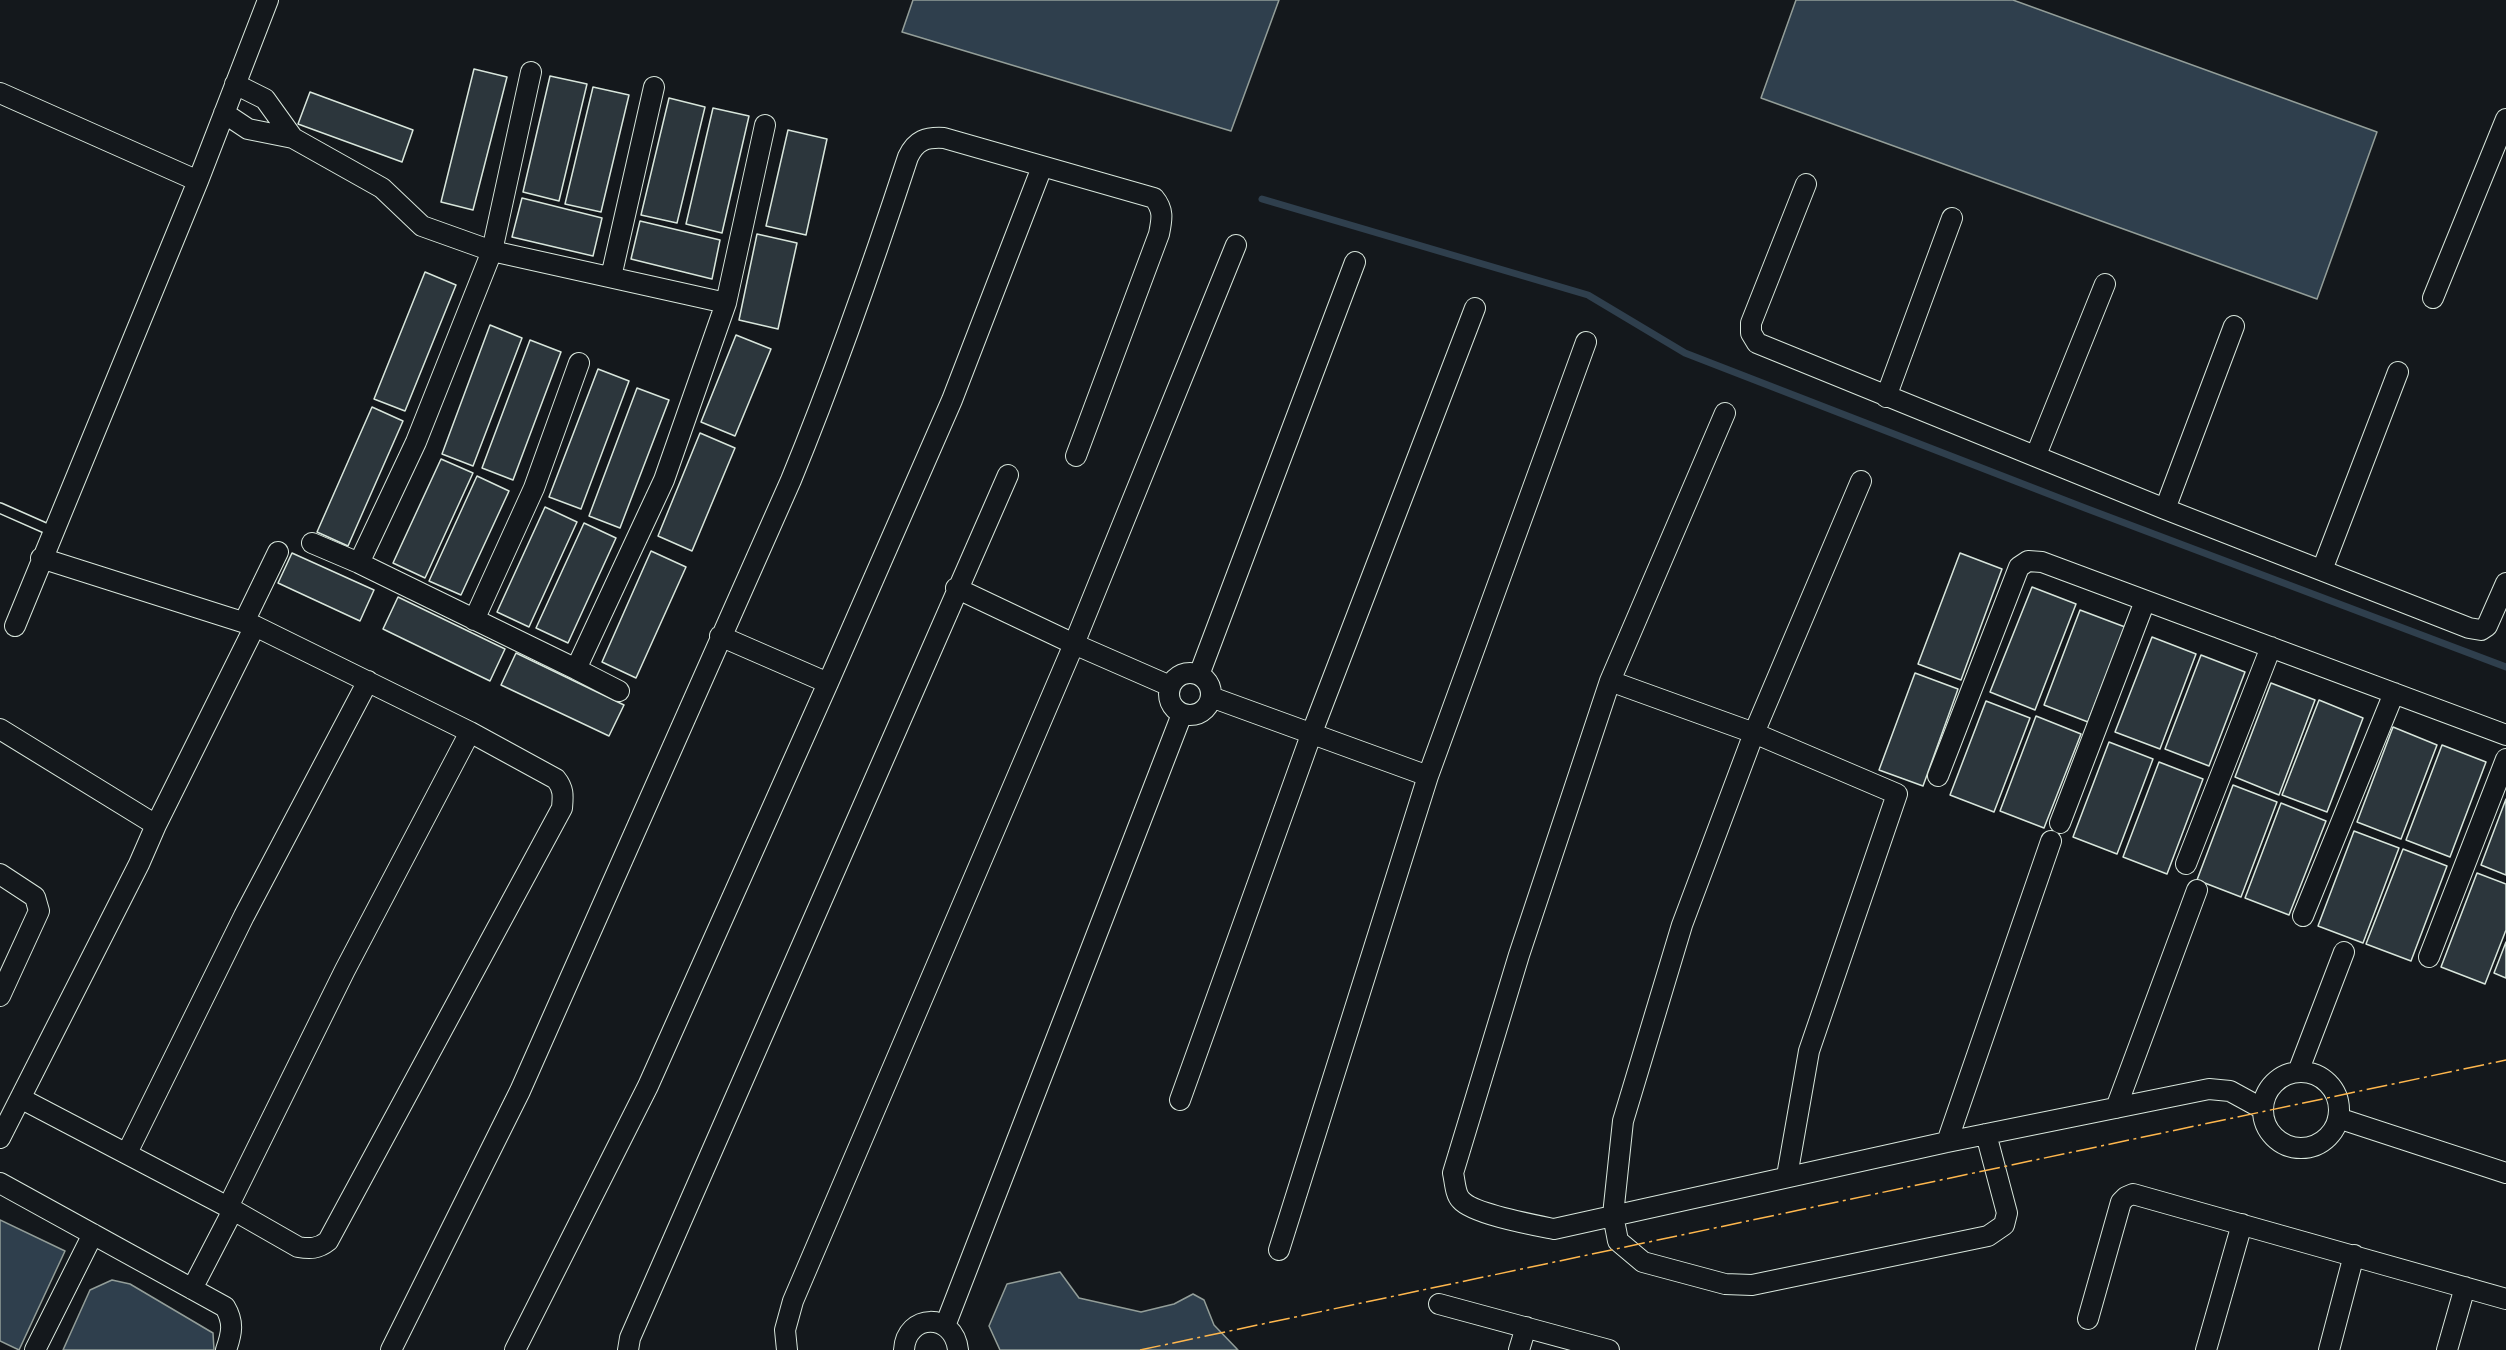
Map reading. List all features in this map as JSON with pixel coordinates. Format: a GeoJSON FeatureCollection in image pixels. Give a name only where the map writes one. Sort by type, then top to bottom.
{"type":"FeatureCollection","features":[{"type":"Feature","properties":{"kind":"street"},"geometry":{"type":"LineString","coordinates":[[15,626],[52,531],[198,182],[268,0]]}},
{"type":"Feature","properties":{"kind":"street"},"geometry":{"type":"LineString","coordinates":[[359,563],[416,442],[492,251],[531,72]]}},
{"type":"Feature","properties":{"kind":"street"},"geometry":{"type":"LineString","coordinates":[[235,84],[265,99],[293,138]]}},
{"type":"Feature","properties":{"kind":"street"},"geometry":{"type":"LineString","coordinates":[[611,277],[654,87]]}},
{"type":"Feature","properties":{"kind":"street"},"geometry":{"type":"LineString","coordinates":[[0,93],[198,182]]}},
{"type":"Feature","properties":{"kind":"street"},"geometry":{"type":"LineString","coordinates":[[224,113],[248,129],[293,138],[382,188],[422,226],[492,251],[726,303]]}},
{"type":"Feature","properties":{"kind":"street"},"geometry":{"type":"LineString","coordinates":[[2433,298],[2506,119]]}},
{"type":"Feature","properties":{"kind":"street"},"geometry":{"type":"LineString","coordinates":[[576,669],[664,480],[726,303],[765,125]]}},
{"type":"Feature","properties":{"kind":"street"},"geometry":{"type":"LineString","coordinates":[[391,1350],[520,1091],[791,480],[831,385],[865,290],[908,157],[913,147],[921,140],[932,137],[944,138],[1154,198],[1160,206],[1162,218],[1159,234],[1076,456]]}},
{"type":"Feature","properties":{"kind":"street"},"geometry":{"type":"LineString","coordinates":[[515,1350],[648,1086],[828,683],[952,400],[1042,167]]}},
{"type":"Feature","properties":{"kind":"street"},"geometry":{"type":"LineString","coordinates":[[1806,184],[1751,323],[1751,333],[1757,344],[2165,509],[2469,628],[2481,630],[2487,626],[2506,583]]}},
{"type":"Feature","properties":{"kind":"street"},"geometry":{"type":"LineString","coordinates":[[1886,397],[1952,218]]}},
{"type":"Feature","properties":{"kind":"street"},"geometry":{"type":"LineString","coordinates":[[787,1350],[784,1330],[793,1301],[1074,644],[1236,245]]}},
{"type":"Feature","properties":{"kind":"street"},"geometry":{"type":"LineString","coordinates":[[1199,675],[1355,262]]}},
{"type":"Feature","properties":{"kind":"street"},"geometry":{"type":"LineString","coordinates":[[2036,455],[2104,284]]}},
{"type":"Feature","properties":{"kind":"street"},"geometry":{"type":"LineString","coordinates":[[1180,1100],[1311,735],[1475,308]]}},
{"type":"Feature","properties":{"kind":"street"},"geometry":{"type":"LineString","coordinates":[[2165,509],[2234,326]]}},
{"type":"Feature","properties":{"kind":"street"},"geometry":{"type":"LineString","coordinates":[[1279,1250],[1428,776],[1586,342]]}},
{"type":"Feature","properties":{"kind":"street"},"geometry":{"type":"LineString","coordinates":[[474,620],[534,488],[579,363]]}},
{"type":"Feature","properties":{"kind":"street"},"geometry":{"type":"LineString","coordinates":[[2322,570],[2398,372]]}},
{"type":"Feature","properties":{"kind":"street"},"geometry":{"type":"LineString","coordinates":[[1725,413],[1610,681],[1519,955],[1453,1173],[1458,1198],[1468,1206],[1528,1224],[1554,1229],[1786,1176],[2209,1089],[2230,1091],[2263,1109]]}},
{"type":"Feature","properties":{"kind":"street"},"geometry":{"type":"LineString","coordinates":[[628,1350],[630,1338],[685,1210],[956,588],[1008,475]]}},
{"type":"Feature","properties":{"kind":"street"},"geometry":{"type":"LineString","coordinates":[[1861,481],[1754,733],[1682,926],[1623,1122],[1613,1215],[1618,1241],[1643,1262],[1738,1286],[1988,1236],[2004,1225],[2007,1212],[1986,1134]]}},
{"type":"Feature","properties":{"kind":"street"},"geometry":{"type":"LineString","coordinates":[[312,543],[359,563],[619,691]]}},
{"type":"Feature","properties":{"kind":"street"},"geometry":{"type":"LineString","coordinates":[[0,1138],[22,1099],[139,864],[249,624],[278,552]]}},
{"type":"Feature","properties":{"kind":"street"},"geometry":{"type":"LineString","coordinates":[[22,1099],[231,1208],[298,1247],[311,1249],[321,1247],[328,1241],[562,808],[563,788],[556,779],[470,732],[249,624],[41,558]]}},
{"type":"Feature","properties":{"kind":"street"},"geometry":{"type":"LineString","coordinates":[[1938,776],[2019,567],[2028,561],[2042,562],[2506,735]]}},
{"type":"Feature","properties":{"kind":"street"},"geometry":{"type":"LineString","coordinates":[[956,588],[1170,686]]}},
{"type":"Feature","properties":{"kind":"street"},"geometry":{"type":"LineString","coordinates":[[1947,1142],[2056,832],[2145,601]]}},
{"type":"Feature","properties":{"kind":"street"},"geometry":{"type":"LineString","coordinates":[[720,636],[828,683]]}},
{"type":"Feature","properties":{"kind":"street"},"geometry":{"type":"LineString","coordinates":[[2186,864],[2271,647]]}},
{"type":"Feature","properties":{"kind":"street"},"geometry":{"type":"LineString","coordinates":[[1188,673],[1199,675],[1209,684],[1211,697],[1206,709],[1194,716],[1182,714],[1173,707],[1169,697],[1170,686],[1177,677],[1188,673]]}},
{"type":"Feature","properties":{"kind":"street"},"geometry":{"type":"LineString","coordinates":[[127,1153],[244,916],[368,681]]}},
{"type":"Feature","properties":{"kind":"street"},"geometry":{"type":"LineString","coordinates":[[1610,681],[1754,733],[1897,794],[1809,1051],[1786,1176]]}},
{"type":"Feature","properties":{"kind":"street"},"geometry":{"type":"LineString","coordinates":[[2303,916],[2394,693]]}},
{"type":"Feature","properties":{"kind":"street"},"geometry":{"type":"LineString","coordinates":[[1211,697],[1428,776]]}},
{"type":"Feature","properties":{"kind":"street"},"geometry":{"type":"LineString","coordinates":[[945,1326],[1182,714]]}},
{"type":"Feature","properties":{"kind":"street"},"geometry":{"type":"LineString","coordinates":[[0,729],[156,825]]}},
{"type":"Feature","properties":{"kind":"street"},"geometry":{"type":"LineString","coordinates":[[192,1289],[345,970],[470,732]]}},
{"type":"Feature","properties":{"kind":"street"},"geometry":{"type":"LineString","coordinates":[[2429,957],[2506,759]]}},
{"type":"Feature","properties":{"kind":"street"},"geometry":{"type":"LineString","coordinates":[[0,874],[35,897],[39,911],[0,996]]}},
{"type":"Feature","properties":{"kind":"street"},"geometry":{"type":"LineString","coordinates":[[2116,1108],[2197,890]]}},
{"type":"Feature","properties":{"kind":"street"},"geometry":{"type":"LineString","coordinates":[[2298,1072],[2344,952]]}},
{"type":"Feature","properties":{"kind":"street"},"geometry":{"type":"LineString","coordinates":[[2298,1072],[2321,1077],[2330,1085],[2339,1107],[2338,1118],[2330,1134],[2315,1146],[2303,1148],[2290,1147],[2279,1141],[2265,1122],[2263,1109],[2270,1088],[2278,1080],[2298,1072]]}},
{"type":"Feature","properties":{"kind":"street"},"geometry":{"type":"LineString","coordinates":[[2338,1118],[2506,1173]]}},
{"type":"Feature","properties":{"kind":"street"},"geometry":{"type":"LineString","coordinates":[[0,1183],[225,1307],[232,1319],[231,1335],[226,1350]]}},
{"type":"Feature","properties":{"kind":"street"},"geometry":{"type":"LineString","coordinates":[[2088,1319],[2121,1202],[2133,1194],[2506,1299]]}},
{"type":"Feature","properties":{"kind":"street"},"geometry":{"type":"LineString","coordinates":[[2206,1350],[2242,1224]]}},
{"type":"Feature","properties":{"kind":"street"},"geometry":{"type":"LineString","coordinates":[[35,1350],[93,1234]]}},
{"type":"Feature","properties":{"kind":"street"},"geometry":{"type":"LineString","coordinates":[[2329,1350],[2354,1256]]}},
{"type":"Feature","properties":{"kind":"street"},"geometry":{"type":"LineString","coordinates":[[2448,1350],[2465,1287]]}},
{"type":"Feature","properties":{"kind":"street"},"geometry":{"type":"LineString","coordinates":[[1439,1304],[1609,1350]]}},
{"type":"Feature","properties":{"kind":"street"},"geometry":{"type":"LineString","coordinates":[[900,1349],[911,1331],[927,1322],[945,1326],[957,1340],[958,1350]]}},
{"type":"Feature","properties":{"kind":"street"},"geometry":{"type":"LineString","coordinates":[[1519,1350],[1526,1327]]}},
{"type":"Feature","properties":{"kind":"lane"},"geometry":{"type":"LineString","coordinates":[[0,508],[52,531]]}},
{"type":"Feature","properties":{"kind":"water"},"geometry":{"type":"Polygon","coordinates":[[[913,0],[1279,0],[1231,131],[902,32],[913,0]]]}},
{"type":"Feature","properties":{"kind":"water"},"geometry":{"type":"Polygon","coordinates":[[[1796,0],[2013,0],[2377,132],[2317,299],[1761,98],[1796,0]]]}},
{"type":"Feature","properties":{"kind":"water"},"geometry":{"type":"Polygon","coordinates":[[[0,1220],[65,1251],[19,1350],[0,1341],[0,1220]]]}},
{"type":"Feature","properties":{"kind":"water"},"geometry":{"type":"Polygon","coordinates":[[[1060,1272],[1079,1298],[1141,1312],[1174,1304],[1193,1294],[1204,1300],[1214,1325],[1238,1350],[1000,1350],[989,1326],[1007,1284],[1060,1272]]]}},
{"type":"Feature","properties":{"kind":"water"},"geometry":{"type":"Polygon","coordinates":[[[112,1280],[130,1284],[213,1333],[214,1350],[63,1350],[90,1290],[112,1280]]]}},
{"type":"Feature","properties":{"kind":"building"},"geometry":{"type":"Polygon","coordinates":[[[474,69],[507,77],[473,210],[441,202],[474,69]]]}},
{"type":"Feature","properties":{"kind":"building"},"geometry":{"type":"Polygon","coordinates":[[[550,76],[587,84],[559,201],[523,192],[550,76]]]}},
{"type":"Feature","properties":{"kind":"building"},"geometry":{"type":"Polygon","coordinates":[[[593,87],[629,95],[601,212],[565,204],[593,87]]]}},
{"type":"Feature","properties":{"kind":"building"},"geometry":{"type":"Polygon","coordinates":[[[310,92],[413,130],[402,162],[298,124],[310,92]]]}},
{"type":"Feature","properties":{"kind":"building"},"geometry":{"type":"Polygon","coordinates":[[[669,98],[705,107],[677,223],[641,215],[669,98]]]}},
{"type":"Feature","properties":{"kind":"building"},"geometry":{"type":"Polygon","coordinates":[[[713,108],[749,116],[722,233],[686,224],[713,108]]]}},
{"type":"Feature","properties":{"kind":"building"},"geometry":{"type":"Polygon","coordinates":[[[788,130],[827,139],[806,235],[766,226],[788,130]]]}},
{"type":"Feature","properties":{"kind":"building"},"geometry":{"type":"Polygon","coordinates":[[[522,198],[602,218],[593,256],[512,237],[522,198]]]}},
{"type":"Feature","properties":{"kind":"building"},"geometry":{"type":"Polygon","coordinates":[[[640,221],[720,240],[712,279],[631,259],[640,221]]]}},
{"type":"Feature","properties":{"kind":"building"},"geometry":{"type":"Polygon","coordinates":[[[757,234],[797,243],[778,329],[739,320],[757,234]]]}},
{"type":"Feature","properties":{"kind":"building"},"geometry":{"type":"Polygon","coordinates":[[[425,272],[456,285],[405,411],[374,399],[425,272]]]}},
{"type":"Feature","properties":{"kind":"building"},"geometry":{"type":"Polygon","coordinates":[[[490,325],[522,338],[473,466],[442,454],[490,325]]]}},
{"type":"Feature","properties":{"kind":"building"},"geometry":{"type":"Polygon","coordinates":[[[736,335],[771,349],[735,436],[701,422],[736,335]]]}},
{"type":"Feature","properties":{"kind":"building"},"geometry":{"type":"Polygon","coordinates":[[[530,340],[561,352],[513,480],[482,468],[530,340]]]}},
{"type":"Feature","properties":{"kind":"building"},"geometry":{"type":"Polygon","coordinates":[[[598,369],[629,381],[581,509],[549,497],[598,369]]]}},
{"type":"Feature","properties":{"kind":"building"},"geometry":{"type":"Polygon","coordinates":[[[637,388],[669,400],[620,528],[589,516],[637,388]]]}},
{"type":"Feature","properties":{"kind":"building"},"geometry":{"type":"Polygon","coordinates":[[[372,407],[403,421],[348,546],[317,532],[372,407]]]}},
{"type":"Feature","properties":{"kind":"building"},"geometry":{"type":"Polygon","coordinates":[[[700,433],[735,448],[692,551],[658,536],[700,433]]]}},
{"type":"Feature","properties":{"kind":"building"},"geometry":{"type":"Polygon","coordinates":[[[441,459],[473,473],[425,578],[393,563],[441,459]]]}},
{"type":"Feature","properties":{"kind":"building"},"geometry":{"type":"Polygon","coordinates":[[[477,476],[509,491],[461,595],[429,581],[477,476]]]}},
{"type":"Feature","properties":{"kind":"building"},"geometry":{"type":"Polygon","coordinates":[[[545,507],[577,522],[529,627],[497,612],[545,507]]]}},
{"type":"Feature","properties":{"kind":"building"},"geometry":{"type":"Polygon","coordinates":[[[584,523],[616,538],[568,643],[536,628],[584,523]]]}},
{"type":"Feature","properties":{"kind":"building"},"geometry":{"type":"Polygon","coordinates":[[[651,551],[686,567],[636,678],[602,662],[651,551]]]}},
{"type":"Feature","properties":{"kind":"building"},"geometry":{"type":"Polygon","coordinates":[[[292,553],[374,590],[360,621],[278,583],[292,553]]]}},
{"type":"Feature","properties":{"kind":"building"},"geometry":{"type":"Polygon","coordinates":[[[1960,553],[2002,569],[1961,680],[1918,664],[1960,553]]]}},
{"type":"Feature","properties":{"kind":"building"},"geometry":{"type":"Polygon","coordinates":[[[2032,587],[2076,604],[2035,710],[1990,692],[2032,587]]]}},
{"type":"Feature","properties":{"kind":"building"},"geometry":{"type":"Polygon","coordinates":[[[398,597],[505,649],[490,681],[383,629],[398,597]]]}},
{"type":"Feature","properties":{"kind":"building"},"geometry":{"type":"Polygon","coordinates":[[[2080,610],[2125,627],[2088,722],[2044,705],[2080,610]]]}},
{"type":"Feature","properties":{"kind":"building"},"geometry":{"type":"Polygon","coordinates":[[[2152,637],[2196,654],[2160,749],[2115,732],[2152,637]]]}},
{"type":"Feature","properties":{"kind":"building"},"geometry":{"type":"Polygon","coordinates":[[[516,653],[624,705],[609,736],[501,685],[516,653]]]}},
{"type":"Feature","properties":{"kind":"building"},"geometry":{"type":"Polygon","coordinates":[[[2201,655],[2245,672],[2209,766],[2165,749],[2201,655]]]}},
{"type":"Feature","properties":{"kind":"building"},"geometry":{"type":"Polygon","coordinates":[[[1915,673],[1958,689],[1923,786],[1879,770],[1915,673]]]}},
{"type":"Feature","properties":{"kind":"building"},"geometry":{"type":"Polygon","coordinates":[[[2271,683],[2315,700],[2279,795],[2235,777],[2271,683]]]}},
{"type":"Feature","properties":{"kind":"building"},"geometry":{"type":"Polygon","coordinates":[[[2319,700],[2363,718],[2327,812],[2282,795],[2319,700]]]}},
{"type":"Feature","properties":{"kind":"building"},"geometry":{"type":"Polygon","coordinates":[[[1986,701],[2030,718],[1994,812],[1950,795],[1986,701]]]}},
{"type":"Feature","properties":{"kind":"building"},"geometry":{"type":"Polygon","coordinates":[[[2036,716],[2081,734],[2044,828],[2000,811],[2036,716]]]}},
{"type":"Feature","properties":{"kind":"building"},"geometry":{"type":"Polygon","coordinates":[[[2393,727],[2437,745],[2401,839],[2357,822],[2393,727]]]}},
{"type":"Feature","properties":{"kind":"building"},"geometry":{"type":"Polygon","coordinates":[[[2109,742],[2153,759],[2117,854],[2073,837],[2109,742]]]}},
{"type":"Feature","properties":{"kind":"building"},"geometry":{"type":"Polygon","coordinates":[[[2442,745],[2486,762],[2450,857],[2406,840],[2442,745]]]}},
{"type":"Feature","properties":{"kind":"building"},"geometry":{"type":"Polygon","coordinates":[[[2159,762],[2203,779],[2167,874],[2123,857],[2159,762]]]}},
{"type":"Feature","properties":{"kind":"building"},"geometry":{"type":"Polygon","coordinates":[[[2233,785],[2277,802],[2241,897],[2197,880],[2233,785]]]}},
{"type":"Feature","properties":{"kind":"building"},"geometry":{"type":"Polygon","coordinates":[[[2506,799],[2506,875],[2481,865],[2506,799]]]}},
{"type":"Feature","properties":{"kind":"building"},"geometry":{"type":"Polygon","coordinates":[[[2281,803],[2326,821],[2289,915],[2245,898],[2281,803]]]}},
{"type":"Feature","properties":{"kind":"building"},"geometry":{"type":"Polygon","coordinates":[[[2354,831],[2399,848],[2363,943],[2318,926],[2354,831]]]}},
{"type":"Feature","properties":{"kind":"building"},"geometry":{"type":"Polygon","coordinates":[[[2403,849],[2447,866],[2411,961],[2366,944],[2403,849]]]}},
{"type":"Feature","properties":{"kind":"building"},"geometry":{"type":"Polygon","coordinates":[[[2477,873],[2506,884],[2506,930],[2485,984],[2441,967],[2477,873]]]}},
{"type":"Feature","properties":{"kind":"building"},"geometry":{"type":"Polygon","coordinates":[[[2506,942],[2506,978],[2494,973],[2506,942]]]}},
{"type":"Feature","properties":{"kind":"waterway"},"geometry":{"type":"LineString","coordinates":[[1262,199],[1588,295],[1685,353],[2085,508],[2506,667]]}},
{"type":"Feature","properties":{"kind":"power"},"geometry":{"type":"LineString","coordinates":[[1140,1350],[2506,1060]]}}]}
